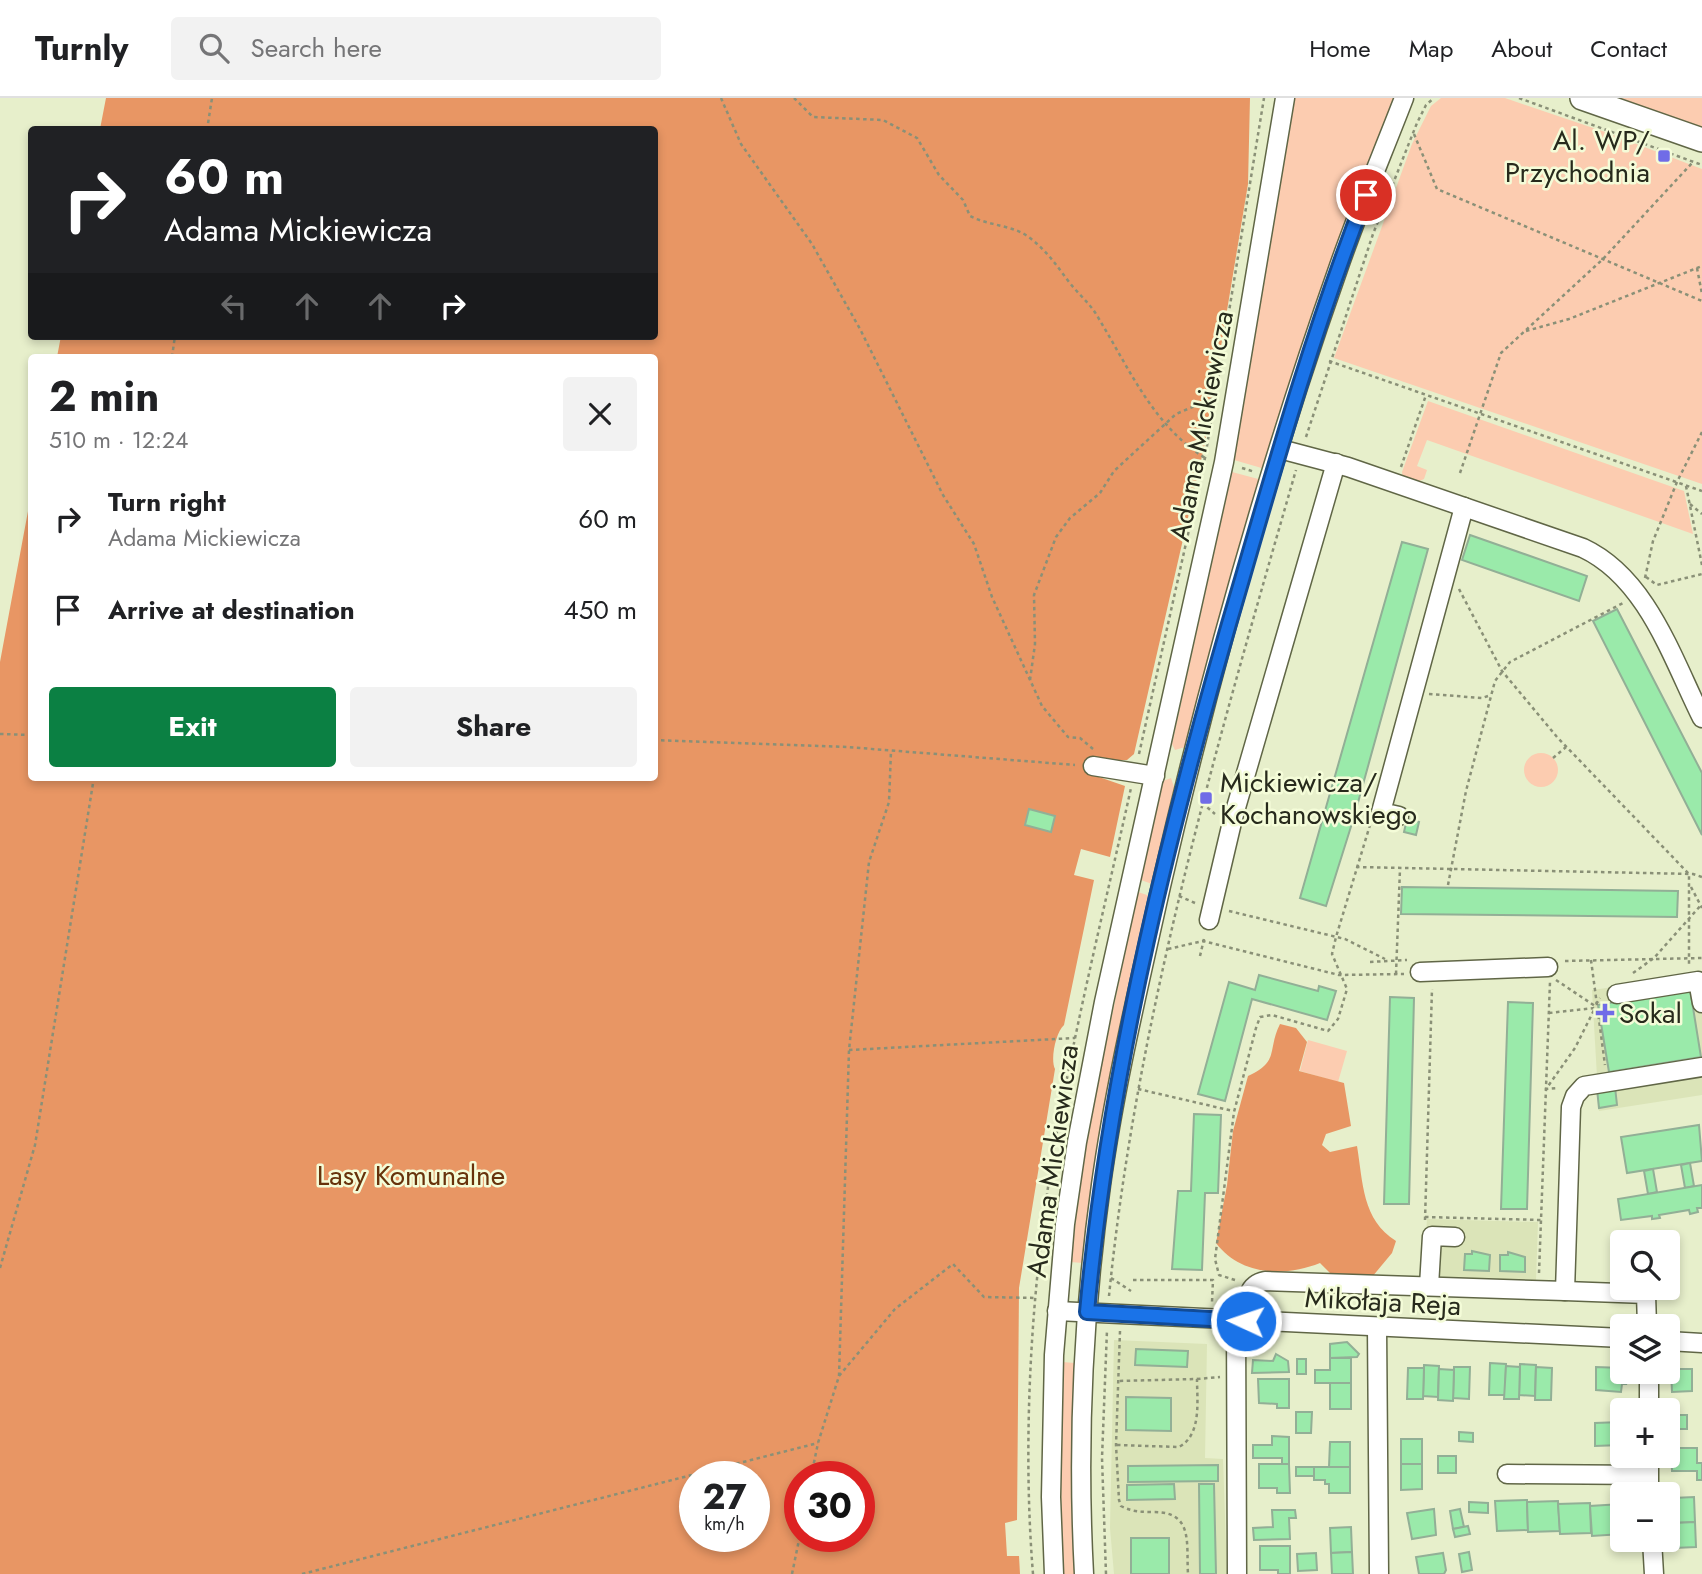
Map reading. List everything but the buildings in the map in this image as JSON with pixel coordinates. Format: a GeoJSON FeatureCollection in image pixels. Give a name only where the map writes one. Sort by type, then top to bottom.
{"type":"FeatureCollection","features":[{"type":"Feature","properties":{"kind":"main road"},"geometry":{"type":"LineString","coordinates":[[1582,98],[1702,140]]}},
{"type":"Feature","properties":{"kind":"street","name":"Adama Mickiewicza"},"geometry":{"type":"LineString","coordinates":[[1054,1574],[1051,1429],[1057,1311],[1065,1224],[1088,1077],[1224,462],[1285,98]]}},
{"type":"Feature","properties":{"kind":"street","name":"Adama Mickiewicza"},"geometry":{"type":"LineString","coordinates":[[1084,1574],[1081,1436],[1087,1312],[1101,1183],[1118,1086],[1188,770],[1280,449],[1339,266],[1404,98]]}},
{"type":"Feature","properties":{"kind":"street"},"geometry":{"type":"LineString","coordinates":[[1393,126],[1417,98]]}},
{"type":"Feature","properties":{"kind":"street"},"geometry":{"type":"LineString","coordinates":[[1280,449],[1336,463],[1583,548],[1614,566],[1639,586],[1702,718]]}},
{"type":"Feature","properties":{"kind":"street"},"geometry":{"type":"LineString","coordinates":[[1210,914],[1233,818],[1336,463]]}},
{"type":"Feature","properties":{"kind":"street"},"geometry":{"type":"LineString","coordinates":[[1399,816],[1381,811],[1464,507]]}},
{"type":"Feature","properties":{"kind":"street"},"geometry":{"type":"LineString","coordinates":[[1093,766],[1188,770]]}},
{"type":"Feature","properties":{"kind":"street"},"geometry":{"type":"LineString","coordinates":[[1426,972],[1548,967]]}},
{"type":"Feature","properties":{"kind":"street"},"geometry":{"type":"LineString","coordinates":[[1617,994],[1698,981],[1702,1003]]}},
{"type":"Feature","properties":{"kind":"street"},"geometry":{"type":"LineString","coordinates":[[1565,1292],[1571,1107],[1578,1091],[1584,1086],[1702,1066]]}},
{"type":"Feature","properties":{"kind":"street"},"geometry":{"type":"LineString","coordinates":[[1429,1286],[1432,1236],[1455,1237]]}},
{"type":"Feature","properties":{"kind":"street"},"geometry":{"type":"LineString","coordinates":[[1237,1574],[1234,1376],[1241,1320],[1252,1286],[1265,1281],[1646,1294],[1647,1314]]}},
{"type":"Feature","properties":{"kind":"street","name":"Mikołaja Reja"},"geometry":{"type":"LineString","coordinates":[[1057,1311],[1610,1337]]}},
{"type":"Feature","properties":{"kind":"street"},"geometry":{"type":"LineString","coordinates":[[1377,1327],[1379,1574]]}},
{"type":"Feature","properties":{"kind":"street"},"geometry":{"type":"LineString","coordinates":[[1680,1341],[1702,1343]]}},
{"type":"Feature","properties":{"kind":"street"},"geometry":{"type":"LineString","coordinates":[[1648,1468],[1649,1482]]}},
{"type":"Feature","properties":{"kind":"street"},"geometry":{"type":"LineString","coordinates":[[1507,1474],[1648,1475]]}},
{"type":"Feature","properties":{"kind":"street"},"geometry":{"type":"LineString","coordinates":[[1653,1552],[1654,1574]]}},
{"type":"Feature","properties":{"kind":"path"},"geometry":{"type":"LineString","coordinates":[[208,126],[212,98]]}},
{"type":"Feature","properties":{"kind":"path"},"geometry":{"type":"LineString","coordinates":[[658,740],[891,751],[1093,766],[1096,752],[1080,738],[1068,737],[1042,706],[992,597],[974,544],[943,495],[860,329],[812,244],[741,144],[721,98]]}},
{"type":"Feature","properties":{"kind":"path"},"geometry":{"type":"LineString","coordinates":[[793,98],[813,117],[883,120],[917,138],[939,175],[963,200],[970,216],[997,227],[1019,231],[1042,247],[1088,302],[1150,407],[1180,442],[1205,458],[1292,482]]}},
{"type":"Feature","properties":{"kind":"path"},"geometry":{"type":"LineString","coordinates":[[1519,98],[1702,165]]}},
{"type":"Feature","properties":{"kind":"path"},"geometry":{"type":"LineString","coordinates":[[1413,133],[1437,189],[1702,301]]}},
{"type":"Feature","properties":{"kind":"path"},"geometry":{"type":"LineString","coordinates":[[1460,473],[1501,352],[1603,259],[1693,162]]}},
{"type":"Feature","properties":{"kind":"path"},"geometry":{"type":"LineString","coordinates":[[1523,332],[1569,319],[1702,266]]}},
{"type":"Feature","properties":{"kind":"path"},"geometry":{"type":"LineString","coordinates":[[1697,268],[1702,294]]}},
{"type":"Feature","properties":{"kind":"path"},"geometry":{"type":"LineString","coordinates":[[1329,360],[1702,491]]}},
{"type":"Feature","properties":{"kind":"path"},"geometry":{"type":"LineString","coordinates":[[1395,483],[1426,395]]}},
{"type":"Feature","properties":{"kind":"path"},"geometry":{"type":"LineString","coordinates":[[1030,682],[1035,644],[1034,596],[1048,552],[1070,518],[1100,493],[1114,471],[1176,414],[1216,397]]}},
{"type":"Feature","properties":{"kind":"path"},"geometry":{"type":"LineString","coordinates":[[1639,586],[1676,482],[1702,432]]}},
{"type":"Feature","properties":{"kind":"path"},"geometry":{"type":"LineString","coordinates":[[1686,485],[1702,565]]}},
{"type":"Feature","properties":{"kind":"path"},"geometry":{"type":"LineString","coordinates":[[1690,504],[1702,514]]}},
{"type":"Feature","properties":{"kind":"path"},"geometry":{"type":"LineString","coordinates":[[1446,573],[1453,578],[1502,671],[1566,747],[1689,874],[1689,958]]}},
{"type":"Feature","properties":{"kind":"path"},"geometry":{"type":"LineString","coordinates":[[1448,885],[1449,870],[1488,696],[1502,671],[1510,662],[1639,586],[1657,585],[1702,575]]}},
{"type":"Feature","properties":{"kind":"path"},"geometry":{"type":"LineString","coordinates":[[1414,693],[1482,698],[1488,696]]}},
{"type":"Feature","properties":{"kind":"path"},"geometry":{"type":"LineString","coordinates":[[0,734],[28,735]]}},
{"type":"Feature","properties":{"kind":"path"},"geometry":{"type":"LineString","coordinates":[[1553,758],[1566,747]]}},
{"type":"Feature","properties":{"kind":"path"},"geometry":{"type":"LineString","coordinates":[[814,1461],[839,1376],[849,1050],[869,862],[889,802],[891,751]]}},
{"type":"Feature","properties":{"kind":"path"},"geometry":{"type":"LineString","coordinates":[[0,1268],[35,1145],[93,781]]}},
{"type":"Feature","properties":{"kind":"path"},"geometry":{"type":"LineString","coordinates":[[1219,1275],[1215,1259],[1234,1112],[1260,1017],[1272,1015],[1328,1031],[1338,1019],[1347,989],[1332,954],[1355,867],[1370,824],[1381,811]]}},
{"type":"Feature","properties":{"kind":"path"},"geometry":{"type":"LineString","coordinates":[[1355,867],[1689,874],[1702,877]]}},
{"type":"Feature","properties":{"kind":"path"},"geometry":{"type":"LineString","coordinates":[[1396,974],[1400,868]]}},
{"type":"Feature","properties":{"kind":"path"},"geometry":{"type":"LineString","coordinates":[[1634,971],[1654,958],[1702,906],[1691,887]]}},
{"type":"Feature","properties":{"kind":"path"},"geometry":{"type":"LineString","coordinates":[[1180,897],[1210,914],[1336,937],[1359,944],[1388,961]]}},
{"type":"Feature","properties":{"kind":"path"},"geometry":{"type":"LineString","coordinates":[[1200,956],[1210,914]]}},
{"type":"Feature","properties":{"kind":"path"},"geometry":{"type":"LineString","coordinates":[[1168,949],[1203,941],[1342,975],[1426,972]]}},
{"type":"Feature","properties":{"kind":"path"},"geometry":{"type":"LineString","coordinates":[[1548,967],[1554,962],[1702,958]]}},
{"type":"Feature","properties":{"kind":"path"},"geometry":{"type":"LineString","coordinates":[[1370,962],[1416,960],[1426,972],[1424,1217],[1432,1236]]}},
{"type":"Feature","properties":{"kind":"path"},"geometry":{"type":"LineString","coordinates":[[1591,960],[1595,1007],[1608,1082]]}},
{"type":"Feature","properties":{"kind":"path"},"geometry":{"type":"LineString","coordinates":[[1539,1290],[1550,977],[1595,1007]]}},
{"type":"Feature","properties":{"kind":"path"},"geometry":{"type":"LineString","coordinates":[[1549,1013],[1595,1007]]}},
{"type":"Feature","properties":{"kind":"path"},"geometry":{"type":"LineString","coordinates":[[1546,1089],[1576,1048],[1595,1007]]}},
{"type":"Feature","properties":{"kind":"path"},"geometry":{"type":"LineString","coordinates":[[849,1050],[1075,1038]]}},
{"type":"Feature","properties":{"kind":"path"},"geometry":{"type":"LineString","coordinates":[[1546,1089],[1570,1087],[1578,1091]]}},
{"type":"Feature","properties":{"kind":"path"},"geometry":{"type":"LineString","coordinates":[[1138,1089],[1234,1112]]}},
{"type":"Feature","properties":{"kind":"path"},"geometry":{"type":"LineString","coordinates":[[1424,1217],[1541,1220]]}},
{"type":"Feature","properties":{"kind":"path"},"geometry":{"type":"LineString","coordinates":[[839,1376],[895,1309],[953,1264],[984,1297],[1037,1298]]}},
{"type":"Feature","properties":{"kind":"path"},"geometry":{"type":"LineString","coordinates":[[1133,1280],[1213,1280],[1219,1275]]}},
{"type":"Feature","properties":{"kind":"path"},"geometry":{"type":"LineString","coordinates":[[1219,1275],[1252,1286]]}},
{"type":"Feature","properties":{"kind":"path"},"geometry":{"type":"LineString","coordinates":[[1111,1278],[1131,1291]]}},
{"type":"Feature","properties":{"kind":"path"},"geometry":{"type":"LineString","coordinates":[[1212,1306],[1213,1280]]}},
{"type":"Feature","properties":{"kind":"path"},"geometry":{"type":"LineString","coordinates":[[1121,1315],[1116,1445],[1121,1506],[1139,1512],[1168,1512],[1178,1517],[1185,1527],[1188,1574]]}},
{"type":"Feature","properties":{"kind":"path"},"geometry":{"type":"LineString","coordinates":[[1117,1381],[1234,1376]]}},
{"type":"Feature","properties":{"kind":"path"},"geometry":{"type":"LineString","coordinates":[[1116,1445],[1171,1448],[1184,1444],[1196,1418],[1197,1379]]}},
{"type":"Feature","properties":{"kind":"path"},"geometry":{"type":"LineString","coordinates":[[302,1574],[818,1443]]}},
{"type":"Feature","properties":{"kind":"path"},"geometry":{"type":"LineString","coordinates":[[792,1574],[797,1552]]}},
{"type":"Feature","properties":{"kind":"shaded area"},"geometry":{"type":"Polygon","coordinates":[[[1295,98],[1395,98],[1308,327],[1265,469],[1234,460],[1295,98]]]}},
{"type":"Feature","properties":{"kind":"shaded area"},"geometry":{"type":"Polygon","coordinates":[[[1441,98],[1505,98],[1702,169],[1702,484],[1334,358],[1412,144],[1431,106],[1441,98]]]}},
{"type":"Feature","properties":{"kind":"shaded area"},"geometry":{"type":"Polygon","coordinates":[[[1612,98],[1702,98],[1702,129],[1612,98]]]}},
{"type":"Feature","properties":{"kind":"shaded area"},"geometry":{"type":"Polygon","coordinates":[[[1428,401],[1684,491],[1693,534],[1427,440],[1417,466],[1427,470],[1424,479],[1417,482],[1403,478],[1402,472],[1428,401]]]}},
{"type":"Feature","properties":{"kind":"shaded area"},"geometry":{"type":"Polygon","coordinates":[[[1232,472],[1262,480],[1185,747],[1175,750],[1172,744],[1232,472]]]}},
{"type":"Feature","properties":{"kind":"shaded area"},"geometry":{"type":"Polygon","coordinates":[[[1541,753],[1553,758],[1558,770],[1553,782],[1541,787],[1529,782],[1524,770],[1529,758],[1541,753]]]}},
{"type":"Feature","properties":{"kind":"shaded area"},"geometry":{"type":"Polygon","coordinates":[[[1171,778],[1174,787],[1152,884],[1141,880],[1163,781],[1171,778]]]}},
{"type":"Feature","properties":{"kind":"shaded area"},"geometry":{"type":"Polygon","coordinates":[[[1138,892],[1150,896],[1104,1110],[1083,1263],[1070,1262],[1089,1125],[1138,892]]]}},
{"type":"Feature","properties":{"kind":"shaded area"},"geometry":{"type":"Polygon","coordinates":[[[1702,975],[1702,1095],[1599,1111],[1592,990],[1702,975]]]}},
{"type":"Feature","properties":{"kind":"shaded area"},"geometry":{"type":"Polygon","coordinates":[[[1308,1040],[1347,1051],[1338,1082],[1300,1071],[1308,1040]]]}},
{"type":"Feature","properties":{"kind":"shaded area"},"geometry":{"type":"Polygon","coordinates":[[[1427,1219],[1538,1222],[1536,1280],[1423,1278],[1427,1219]]]}},
{"type":"Feature","properties":{"kind":"shaded area"},"geometry":{"type":"Polygon","coordinates":[[[1114,1340],[1207,1344],[1205,1458],[1223,1459],[1227,1574],[1114,1574],[1110,1528],[1114,1340]]]}},
{"type":"Feature","properties":{"kind":"shaded area"},"geometry":{"type":"Polygon","coordinates":[[[1062,1362],[1075,1363],[1072,1434],[1075,1574],[1063,1574],[1060,1436],[1062,1362]]]}},
{"type":"Feature","properties":{"kind":"green space","name":"Lasy Komunalne"},"geometry":{"type":"Polygon","coordinates":[[[106,98],[1250,98],[1248,184],[1205,443],[1134,754],[1127,760],[1098,760],[1096,776],[1125,786],[1110,857],[1081,849],[1074,875],[1094,880],[1064,1025],[1055,1046],[1055,1069],[1019,1288],[1017,1520],[1005,1523],[1007,1556],[1019,1556],[1020,1574],[0,1574],[0,662],[28,511],[28,781],[658,781],[658,354],[58,354],[60,340],[658,340],[658,126],[101,126],[106,98]]]}},
{"type":"Feature","properties":{"kind":"green space"},"geometry":{"type":"Polygon","coordinates":[[[1280,1024],[1296,1028],[1307,1042],[1299,1071],[1344,1083],[1351,1126],[1326,1134],[1322,1145],[1330,1152],[1357,1146],[1370,1211],[1376,1222],[1396,1241],[1392,1253],[1372,1277],[1332,1275],[1320,1263],[1293,1270],[1264,1271],[1238,1262],[1216,1243],[1227,1185],[1233,1131],[1248,1076],[1265,1066],[1269,1060],[1280,1024]]]}},
{"type":"Feature","properties":{"kind":"place","name":"Al. WP/ Przychodnia"},"geometry":{"type":"Point","coordinates":[1664,156]}},
{"type":"Feature","properties":{"kind":"place","name":"Mickiewicza/ Kochanowskiego"},"geometry":{"type":"Point","coordinates":[1206,798]}},
{"type":"Feature","properties":{"kind":"place","name":"Sokal"},"geometry":{"type":"Point","coordinates":[1605,1013]}},
{"type":"Feature","properties":{"kind":"route"},"geometry":{"type":"LineString","coordinates":[[1246,1321],[1087,1312],[1101,1183],[1121,1067],[1188,770],[1296,394],[1366,195]]}}]}
